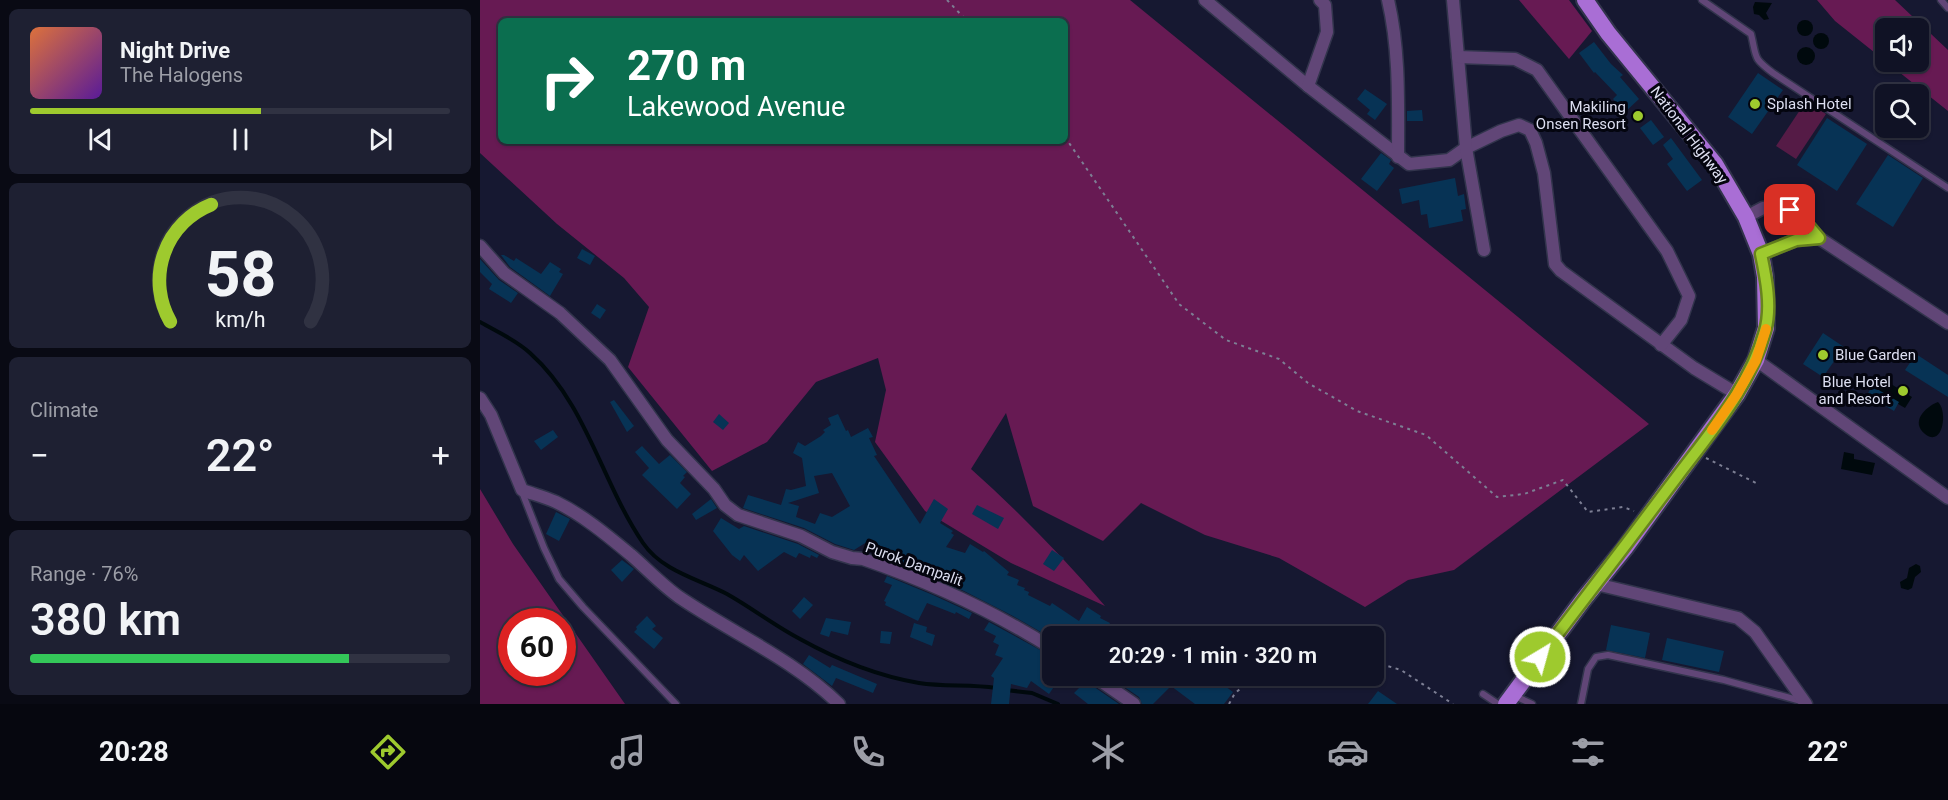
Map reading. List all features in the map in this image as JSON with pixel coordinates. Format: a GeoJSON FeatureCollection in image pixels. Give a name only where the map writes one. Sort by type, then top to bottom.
{"type":"FeatureCollection","features":[{"type":"Feature","properties":{"kind":"main road","name":"National Highway"},"geometry":{"type":"LineString","coordinates":[[1505,701],[1696,453],[1737,394],[1756,360],[1766,328],[1766,277],[1761,254],[1746,217],[1715,164],[1608,33],[1585,0]]}},
{"type":"Feature","properties":{"kind":"street"},"geometry":{"type":"LineString","coordinates":[[1206,0],[1308,86],[1409,165],[1449,160],[1466,148],[1501,131],[1520,126],[1530,130],[1544,173],[1555,264],[1561,271],[1661,345],[1737,394]]}},
{"type":"Feature","properties":{"kind":"street"},"geometry":{"type":"LineString","coordinates":[[1308,86],[1327,32],[1325,5],[1320,0]]}},
{"type":"Feature","properties":{"kind":"street"},"geometry":{"type":"LineString","coordinates":[[1388,0],[1395,28],[1398,157]]}},
{"type":"Feature","properties":{"kind":"street"},"geometry":{"type":"LineString","coordinates":[[1453,0],[1466,148],[1484,250]]}},
{"type":"Feature","properties":{"kind":"street"},"geometry":{"type":"LineString","coordinates":[[1458,57],[1515,60],[1537,70],[1667,251],[1689,296],[1681,320],[1661,345]]}},
{"type":"Feature","properties":{"kind":"street"},"geometry":{"type":"LineString","coordinates":[[1746,217],[1763,208],[1779,206],[1802,218],[1819,238],[1948,323]]}},
{"type":"Feature","properties":{"kind":"street"},"geometry":{"type":"LineString","coordinates":[[1761,254],[1796,240],[1819,238]]}},
{"type":"Feature","properties":{"kind":"street","name":"Purok Dampalit"},"geometry":{"type":"LineString","coordinates":[[480,246],[504,273],[560,313],[597,346],[610,360],[668,440],[714,489],[725,505],[738,515],[794,534],[832,552],[872,562],[962,598],[1014,624],[1042,642]]}},
{"type":"Feature","properties":{"kind":"street"},"geometry":{"type":"LineString","coordinates":[[1756,360],[1948,498]]}},
{"type":"Feature","properties":{"kind":"street"},"geometry":{"type":"LineString","coordinates":[[480,398],[491,415],[522,490],[557,502],[590,523],[668,589],[711,619],[783,660],[821,687],[839,704]]}},
{"type":"Feature","properties":{"kind":"street"},"geometry":{"type":"LineString","coordinates":[[1596,584],[1738,618],[1755,632],[1806,704]]}},
{"type":"Feature","properties":{"kind":"street"},"geometry":{"type":"LineString","coordinates":[[1108,686],[1134,704]]}},
{"type":"Feature","properties":{"kind":"lane"},"geometry":{"type":"LineString","coordinates":[[1702,0],[1750,34],[1753,53],[1757,61],[1948,188]]}},
{"type":"Feature","properties":{"kind":"lane"},"geometry":{"type":"LineString","coordinates":[[1941,0],[1948,8]]}},
{"type":"Feature","properties":{"kind":"lane"},"geometry":{"type":"LineString","coordinates":[[522,490],[544,548],[559,579],[676,704]]}},
{"type":"Feature","properties":{"kind":"lane"},"geometry":{"type":"LineString","coordinates":[[1581,704],[1588,669],[1596,657],[1608,655],[1724,680],[1806,704]]}},
{"type":"Feature","properties":{"kind":"lane"},"geometry":{"type":"LineString","coordinates":[[1483,694],[1505,701],[1532,704]]}},
{"type":"Feature","properties":{"kind":"path"},"geometry":{"type":"LineString","coordinates":[[947,0],[964,18]]}},
{"type":"Feature","properties":{"kind":"path"},"geometry":{"type":"LineString","coordinates":[[1068,141],[1179,304],[1226,340],[1279,359],[1308,383],[1357,411],[1426,435],[1497,497],[1524,494],[1563,480],[1588,512],[1623,507],[1648,517]]}},
{"type":"Feature","properties":{"kind":"path"},"geometry":{"type":"LineString","coordinates":[[1696,453],[1756,483]]}},
{"type":"Feature","properties":{"kind":"path"},"geometry":{"type":"LineString","coordinates":[[1384,665],[1401,670],[1453,704]]}},
{"type":"Feature","properties":{"kind":"path"},"geometry":{"type":"LineString","coordinates":[[1229,704],[1235,693],[1244,686]]}},
{"type":"Feature","properties":{"kind":"shaded area"},"geometry":{"type":"Polygon","coordinates":[[[480,0],[1130,0],[1649,424],[1454,570],[1408,580],[1365,607],[1279,558],[1205,535],[1141,503],[1103,541],[1033,506],[1006,413],[971,469],[1040,535],[1105,606],[1011,563],[925,511],[875,442],[886,390],[878,358],[816,382],[767,442],[712,471],[628,367],[649,307],[624,278],[557,224],[480,153],[480,0]]]}},
{"type":"Feature","properties":{"kind":"shaded area"},"geometry":{"type":"Polygon","coordinates":[[[1519,0],[1569,0],[1592,31],[1569,59],[1519,0]]]}},
{"type":"Feature","properties":{"kind":"shaded area"},"geometry":{"type":"Polygon","coordinates":[[[1817,0],[1895,0],[1914,18],[1875,18],[1875,53],[1835,21],[1817,0]]]}},
{"type":"Feature","properties":{"kind":"shaded area"},"geometry":{"type":"Polygon","coordinates":[[[1755,2],[1772,3],[1766,13],[1769,19],[1764,20],[1754,14],[1755,2]]]}},
{"type":"Feature","properties":{"kind":"shaded area"},"geometry":{"type":"Polygon","coordinates":[[[1802,20],[1808,20],[1813,28],[1811,34],[1802,36],[1797,31],[1797,25],[1802,20]]]}},
{"type":"Feature","properties":{"kind":"shaded area"},"geometry":{"type":"Polygon","coordinates":[[[1929,32],[1948,50],[1948,111],[1929,96],[1929,84],[1914,84],[1899,72],[1929,72],[1929,32]]]}},
{"type":"Feature","properties":{"kind":"shaded area"},"geometry":{"type":"Polygon","coordinates":[[[1818,33],[1824,33],[1829,41],[1827,47],[1818,49],[1813,44],[1813,38],[1818,33]]]}},
{"type":"Feature","properties":{"kind":"shaded area"},"geometry":{"type":"Polygon","coordinates":[[[1806,47],[1812,50],[1815,56],[1812,62],[1806,65],[1800,62],[1797,56],[1800,50],[1806,47]]]}},
{"type":"Feature","properties":{"kind":"shaded area"},"geometry":{"type":"Polygon","coordinates":[[[1806,101],[1826,114],[1796,159],[1776,146],[1806,101]]]}},
{"type":"Feature","properties":{"kind":"shaded area"},"geometry":{"type":"Polygon","coordinates":[[[1883,379],[1912,397],[1905,408],[1876,391],[1883,379]]]}},
{"type":"Feature","properties":{"kind":"shaded area"},"geometry":{"type":"Polygon","coordinates":[[[1938,402],[1943,413],[1942,427],[1936,436],[1931,437],[1921,429],[1919,420],[1928,407],[1938,402]]]}},
{"type":"Feature","properties":{"kind":"shaded area"},"geometry":{"type":"Polygon","coordinates":[[[1844,452],[1854,454],[1854,459],[1875,463],[1872,475],[1841,469],[1844,452]]]}},
{"type":"Feature","properties":{"kind":"shaded area"},"geometry":{"type":"Polygon","coordinates":[[[480,489],[513,544],[558,608],[498,608],[498,686],[576,686],[576,634],[625,704],[480,704],[480,489]]]}},
{"type":"Feature","properties":{"kind":"shaded area"},"geometry":{"type":"Polygon","coordinates":[[[1916,564],[1920,566],[1921,572],[1915,577],[1912,588],[1908,590],[1901,588],[1900,582],[1907,578],[1909,568],[1916,564]]]}},
{"type":"Feature","properties":{"kind":"building"},"geometry":{"type":"Polygon","coordinates":[[[1594,42],[1623,75],[1620,77],[1639,99],[1625,112],[1613,99],[1617,95],[1594,73],[1579,53],[1594,42]]]}},
{"type":"Feature","properties":{"kind":"building","name":"Splash Hotel"},"geometry":{"type":"Polygon","coordinates":[[[1758,73],[1783,90],[1752,134],[1728,117],[1758,73]]]}},
{"type":"Feature","properties":{"kind":"building"},"geometry":{"type":"Polygon","coordinates":[[[1365,89],[1387,104],[1375,120],[1367,114],[1370,110],[1357,99],[1365,89]]]}},
{"type":"Feature","properties":{"kind":"building"},"geometry":{"type":"Polygon","coordinates":[[[1422,110],[1423,121],[1407,121],[1407,111],[1422,110]]]}},
{"type":"Feature","properties":{"kind":"building"},"geometry":{"type":"Polygon","coordinates":[[[1827,118],[1867,144],[1837,191],[1797,165],[1827,118]]]}},
{"type":"Feature","properties":{"kind":"building"},"geometry":{"type":"Polygon","coordinates":[[[1651,120],[1664,137],[1653,145],[1640,128],[1651,120]]]}},
{"type":"Feature","properties":{"kind":"building"},"geometry":{"type":"Polygon","coordinates":[[[1671,138],[1702,180],[1687,191],[1667,164],[1673,159],[1663,145],[1671,138]]]}},
{"type":"Feature","properties":{"kind":"building"},"geometry":{"type":"Polygon","coordinates":[[[1381,153],[1391,160],[1389,164],[1394,168],[1377,191],[1361,179],[1381,153]]]}},
{"type":"Feature","properties":{"kind":"building"},"geometry":{"type":"Polygon","coordinates":[[[1888,155],[1923,178],[1893,227],[1856,204],[1888,155]]]}},
{"type":"Feature","properties":{"kind":"building"},"geometry":{"type":"Polygon","coordinates":[[[1455,178],[1458,196],[1464,194],[1466,209],[1461,210],[1463,221],[1429,228],[1427,214],[1421,215],[1419,200],[1402,204],[1399,189],[1455,178]]]}},
{"type":"Feature","properties":{"kind":"building"},"geometry":{"type":"Polygon","coordinates":[[[582,249],[595,256],[590,265],[577,258],[582,249]]]}},
{"type":"Feature","properties":{"kind":"building"},"geometry":{"type":"Polygon","coordinates":[[[501,255],[514,261],[516,258],[541,274],[550,262],[561,269],[559,272],[563,274],[550,296],[510,267],[501,255]]]}},
{"type":"Feature","properties":{"kind":"building"},"geometry":{"type":"Polygon","coordinates":[[[480,259],[499,280],[518,293],[511,303],[489,289],[492,284],[480,272],[480,259]]]}},
{"type":"Feature","properties":{"kind":"building"},"geometry":{"type":"Polygon","coordinates":[[[597,304],[606,310],[600,319],[591,313],[597,304]]]}},
{"type":"Feature","properties":{"kind":"building","name":"Blue Garden"},"geometry":{"type":"Polygon","coordinates":[[[1823,333],[1844,347],[1823,377],[1803,364],[1823,333]]]}},
{"type":"Feature","properties":{"kind":"building"},"geometry":{"type":"Polygon","coordinates":[[[1916,354],[1948,375],[1948,397],[1905,370],[1916,354]]]}},
{"type":"Feature","properties":{"kind":"building"},"geometry":{"type":"Polygon","coordinates":[[[1872,386],[1899,402],[1894,411],[1867,395],[1872,386]]]}},
{"type":"Feature","properties":{"kind":"building"},"geometry":{"type":"Polygon","coordinates":[[[614,400],[634,426],[627,432],[610,402],[614,400]]]}},
{"type":"Feature","properties":{"kind":"building"},"geometry":{"type":"Polygon","coordinates":[[[719,414],[729,423],[723,430],[713,422],[719,414]]]}},
{"type":"Feature","properties":{"kind":"building"},"geometry":{"type":"Polygon","coordinates":[[[838,414],[851,437],[868,428],[873,437],[869,438],[877,455],[874,456],[920,524],[934,499],[948,509],[940,523],[953,531],[951,533],[954,535],[946,547],[965,553],[970,544],[984,551],[1009,572],[1007,575],[1019,580],[1017,585],[1025,588],[1024,590],[1029,592],[1028,595],[1050,606],[1052,603],[1079,621],[1087,607],[1110,623],[1109,626],[1042,626],[1042,633],[964,591],[881,557],[870,540],[854,550],[835,544],[804,528],[743,508],[748,495],[781,505],[786,489],[806,486],[802,458],[793,453],[798,442],[805,446],[821,436],[825,432],[823,430],[831,425],[828,418],[838,414]],[[832,473],[814,476],[819,493],[788,503],[799,506],[796,517],[815,524],[820,513],[832,517],[850,506],[832,473]]]}},
{"type":"Feature","properties":{"kind":"building"},"geometry":{"type":"Polygon","coordinates":[[[553,430],[558,437],[541,450],[534,441],[553,430]]]}},
{"type":"Feature","properties":{"kind":"building"},"geometry":{"type":"Polygon","coordinates":[[[642,446],[659,464],[670,455],[687,472],[680,483],[691,494],[677,509],[642,475],[649,468],[635,452],[642,446]]]}},
{"type":"Feature","properties":{"kind":"building"},"geometry":{"type":"Polygon","coordinates":[[[711,499],[717,508],[696,520],[692,514],[711,499]]]}},
{"type":"Feature","properties":{"kind":"building"},"geometry":{"type":"Polygon","coordinates":[[[977,505],[1004,518],[998,529],[972,514],[977,505]]]}},
{"type":"Feature","properties":{"kind":"building"},"geometry":{"type":"Polygon","coordinates":[[[556,512],[570,519],[559,541],[546,534],[556,512]]]}},
{"type":"Feature","properties":{"kind":"building"},"geometry":{"type":"Polygon","coordinates":[[[721,518],[739,529],[744,526],[798,544],[821,556],[817,558],[811,555],[810,558],[799,553],[796,558],[784,552],[758,571],[744,555],[740,561],[732,555],[713,531],[721,518]]]}},
{"type":"Feature","properties":{"kind":"building"},"geometry":{"type":"Polygon","coordinates":[[[1052,550],[1064,558],[1054,571],[1043,564],[1052,550]]]}},
{"type":"Feature","properties":{"kind":"building"},"geometry":{"type":"Polygon","coordinates":[[[622,560],[634,569],[622,582],[611,570],[622,560]]]}},
{"type":"Feature","properties":{"kind":"building"},"geometry":{"type":"Polygon","coordinates":[[[887,576],[972,613],[969,619],[956,612],[955,614],[927,603],[918,621],[885,605],[884,601],[892,585],[884,582],[887,576]]]}},
{"type":"Feature","properties":{"kind":"building"},"geometry":{"type":"Polygon","coordinates":[[[804,597],[813,605],[800,619],[792,611],[804,597]]]}},
{"type":"Feature","properties":{"kind":"building"},"geometry":{"type":"Polygon","coordinates":[[[647,616],[656,626],[652,629],[663,638],[654,649],[634,632],[647,616]]]}},
{"type":"Feature","properties":{"kind":"building"},"geometry":{"type":"Polygon","coordinates":[[[826,618],[851,622],[848,635],[831,631],[829,637],[820,634],[826,618]]]}},
{"type":"Feature","properties":{"kind":"building"},"geometry":{"type":"Polygon","coordinates":[[[989,622],[1042,651],[1042,686],[1054,686],[1049,694],[1031,681],[1027,688],[1011,684],[1009,704],[991,704],[994,678],[991,676],[1003,658],[995,655],[999,645],[993,642],[996,636],[984,630],[989,622]]]}},
{"type":"Feature","properties":{"kind":"building"},"geometry":{"type":"Polygon","coordinates":[[[914,623],[927,627],[926,632],[935,635],[932,646],[910,637],[914,623]]]}},
{"type":"Feature","properties":{"kind":"building"},"geometry":{"type":"Polygon","coordinates":[[[1611,625],[1650,633],[1645,658],[1606,650],[1611,625]]]}},
{"type":"Feature","properties":{"kind":"building"},"geometry":{"type":"Polygon","coordinates":[[[881,631],[892,632],[890,644],[880,643],[881,631]]]}},
{"type":"Feature","properties":{"kind":"building"},"geometry":{"type":"Polygon","coordinates":[[[1667,638],[1724,651],[1719,672],[1662,660],[1667,638]]]}},
{"type":"Feature","properties":{"kind":"building"},"geometry":{"type":"Polygon","coordinates":[[[809,655],[830,668],[832,665],[877,684],[873,693],[836,678],[832,686],[803,664],[809,655]]]}},
{"type":"Feature","properties":{"kind":"building"},"geometry":{"type":"Polygon","coordinates":[[[1093,686],[1119,704],[1088,704],[1074,693],[1080,687],[1093,686]]]}},
{"type":"Feature","properties":{"kind":"building"},"geometry":{"type":"Polygon","coordinates":[[[1123,686],[1171,686],[1153,704],[1142,704],[1139,697],[1123,686]]]}},
{"type":"Feature","properties":{"kind":"building"},"geometry":{"type":"Polygon","coordinates":[[[1171,686],[1225,686],[1233,692],[1224,704],[1195,704],[1171,686]]]}},
{"type":"Feature","properties":{"kind":"building"},"geometry":{"type":"Polygon","coordinates":[[[1378,691],[1397,704],[1368,704],[1378,691]]]}},
{"type":"Feature","properties":{"kind":"waterway"},"geometry":{"type":"LineString","coordinates":[[480,322],[506,336],[530,353],[566,395],[628,519],[643,543],[660,561],[727,594],[814,646],[858,666],[919,683],[996,688]]}},
{"type":"Feature","properties":{"kind":"waterway"},"geometry":{"type":"LineString","coordinates":[[1006,690],[1032,693],[1058,704]]}},
{"type":"Feature","properties":{"kind":"slow traffic"},"geometry":{"type":"LineString","coordinates":[[1712,430],[1737,394],[1756,360],[1766,329]]}},
{"type":"Feature","properties":{"kind":"place","name":"Splash Hotel"},"geometry":{"type":"Point","coordinates":[1755,104]}},
{"type":"Feature","properties":{"kind":"place","name":"Makiling Onsen Resort"},"geometry":{"type":"Point","coordinates":[1638,116]}},
{"type":"Feature","properties":{"kind":"place","name":"Blue Garden"},"geometry":{"type":"Point","coordinates":[1823,355]}},
{"type":"Feature","properties":{"kind":"place","name":"Blue Hotel and Resort"},"geometry":{"type":"Point","coordinates":[1903,391]}},
{"type":"Feature","properties":{"kind":"route"},"geometry":{"type":"LineString","coordinates":[[1540,657],[1625,548],[1737,394],[1756,360],[1766,328],[1766,277],[1761,254],[1796,240],[1819,238],[1802,218],[1790,210]]}}]}
